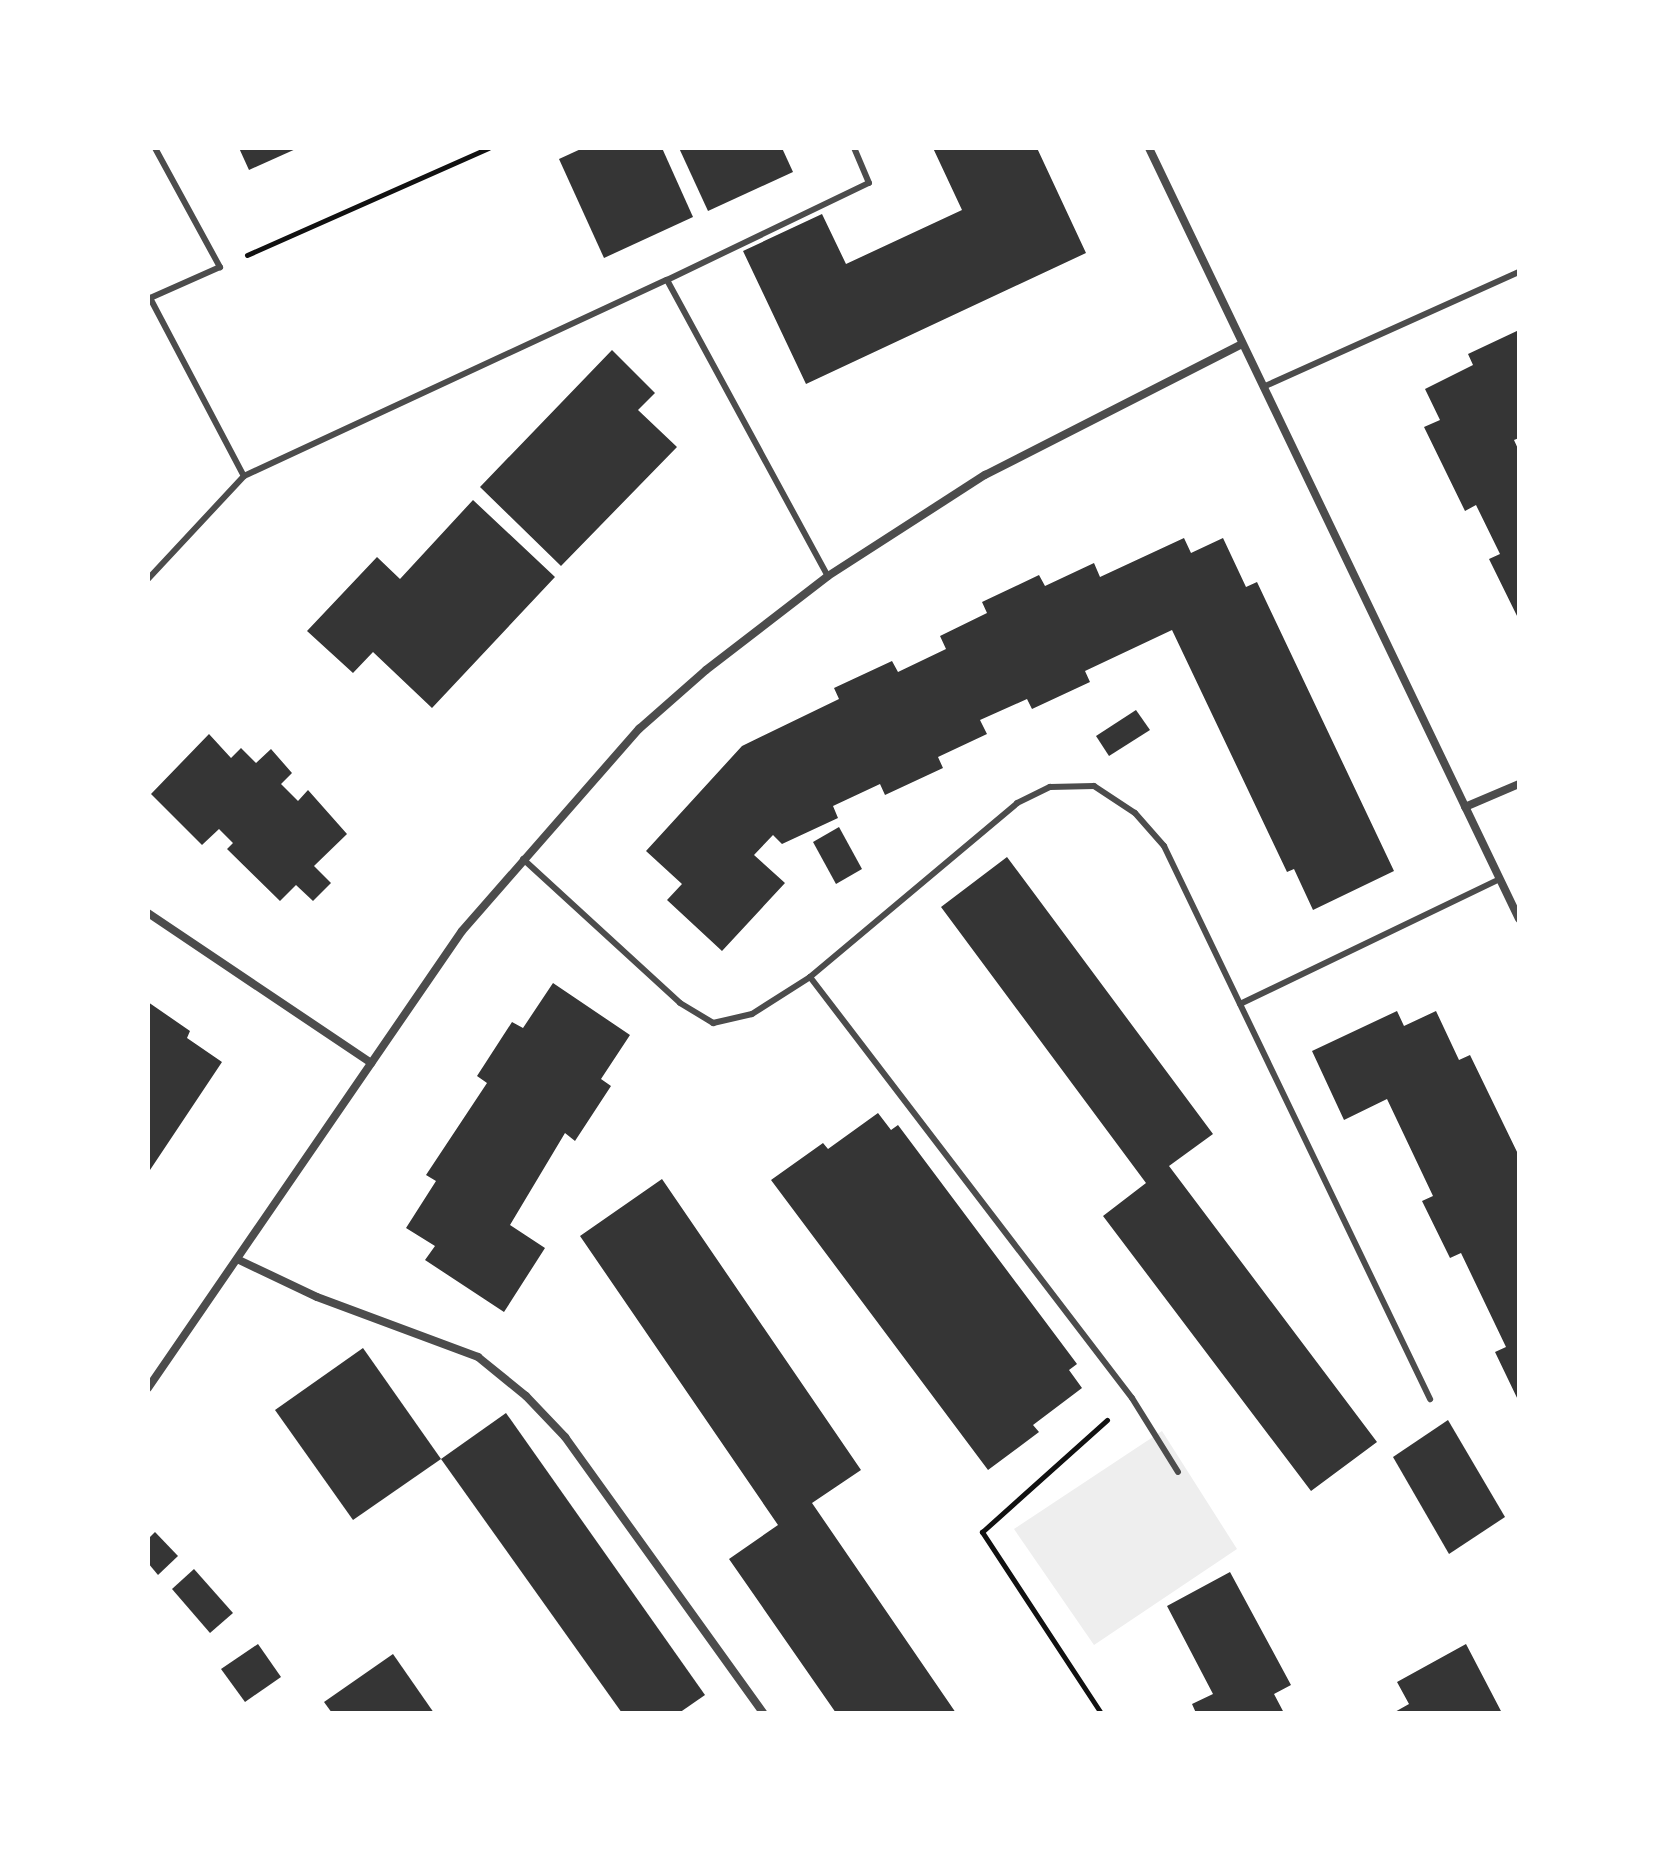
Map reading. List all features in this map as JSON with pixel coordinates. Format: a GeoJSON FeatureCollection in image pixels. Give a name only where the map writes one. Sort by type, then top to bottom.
{"type":"FeatureCollection","features":[{"type":"Feature","properties":{"kind":"street"},"geometry":{"type":"LineString","coordinates":[[1149,148],[1260,388],[1519,919]]}},
{"type":"Feature","properties":{"kind":"street"},"geometry":{"type":"LineString","coordinates":[[148,1388],[239,1260],[462,931],[639,729],[706,670],[828,576],[985,475],[1240,345]]}},
{"type":"Feature","properties":{"kind":"street"},"geometry":{"type":"LineString","coordinates":[[1465,807],[1519,784]]}},
{"type":"Feature","properties":{"kind":"street"},"geometry":{"type":"LineString","coordinates":[[148,913],[371,1063]]}},
{"type":"Feature","properties":{"kind":"street"},"geometry":{"type":"LineString","coordinates":[[239,1260],[317,1297],[478,1357],[526,1396],[565,1437],[763,1713]]}},
{"type":"Feature","properties":{"kind":"lane"},"geometry":{"type":"LineString","coordinates":[[155,148],[220,267],[150,298],[244,476]]}},
{"type":"Feature","properties":{"kind":"lane"},"geometry":{"type":"LineString","coordinates":[[148,579],[244,476],[869,183],[854,148]]}},
{"type":"Feature","properties":{"kind":"lane"},"geometry":{"type":"LineString","coordinates":[[1260,388],[1519,272]]}},
{"type":"Feature","properties":{"kind":"lane"},"geometry":{"type":"LineString","coordinates":[[667,280],[828,576]]}},
{"type":"Feature","properties":{"kind":"lane"},"geometry":{"type":"LineString","coordinates":[[523,859],[680,1003],[713,1023],[752,1014],[810,977],[1017,803],[1050,787],[1094,786],[1135,813],[1164,846],[1430,1399]]}},
{"type":"Feature","properties":{"kind":"lane"},"geometry":{"type":"LineString","coordinates":[[1240,1004],[1500,879]]}},
{"type":"Feature","properties":{"kind":"lane"},"geometry":{"type":"LineString","coordinates":[[810,977],[1132,1398],[1178,1472]]}},
{"type":"Feature","properties":{"kind":"path"},"geometry":{"type":"LineString","coordinates":[[220,267],[488,148]]}},
{"type":"Feature","properties":{"kind":"path"},"geometry":{"type":"LineString","coordinates":[[1101,1713],[982,1532],[1132,1398]]}},
{"type":"Feature","properties":{"kind":"shaded area"},"geometry":{"type":"Polygon","coordinates":[[[1162,1431],[1237,1549],[1094,1645],[1014,1529],[1162,1431]]]}},
{"type":"Feature","properties":{"kind":"building"},"geometry":{"type":"Polygon","coordinates":[[[239,148],[298,148],[249,170],[239,148]]]}},
{"type":"Feature","properties":{"kind":"building"},"geometry":{"type":"Polygon","coordinates":[[[583,148],[662,148],[693,217],[604,258],[559,159],[583,148]]]}},
{"type":"Feature","properties":{"kind":"building"},"geometry":{"type":"Polygon","coordinates":[[[679,148],[782,148],[793,172],[708,211],[679,148]]]}},
{"type":"Feature","properties":{"kind":"building"},"geometry":{"type":"Polygon","coordinates":[[[933,148],[1037,148],[1086,253],[806,384],[743,251],[822,214],[846,264],[962,210],[933,148]]]}},
{"type":"Feature","properties":{"kind":"building"},"geometry":{"type":"Polygon","coordinates":[[[1519,330],[1519,438],[1514,440],[1519,451],[1519,620],[1489,559],[1500,554],[1476,505],[1465,511],[1424,427],[1440,420],[1425,389],[1473,365],[1468,354],[1519,330]]]}},
{"type":"Feature","properties":{"kind":"building"},"geometry":{"type":"Polygon","coordinates":[[[612,350],[655,393],[638,410],[677,447],[561,566],[480,487],[612,350]]]}},
{"type":"Feature","properties":{"kind":"building"},"geometry":{"type":"Polygon","coordinates":[[[473,500],[555,577],[432,708],[373,652],[353,673],[307,631],[377,557],[400,579],[473,500]]]}},
{"type":"Feature","properties":{"kind":"building"},"geometry":{"type":"Polygon","coordinates":[[[1184,538],[1191,553],[1223,538],[1246,587],[1257,582],[1394,871],[1313,910],[1294,869],[1287,872],[1172,630],[1085,671],[1090,682],[1032,709],[1027,699],[980,720],[987,734],[938,757],[943,768],[885,795],[880,784],[833,806],[838,818],[782,844],[773,835],[754,855],[785,883],[722,951],[667,900],[682,884],[646,851],[742,746],[839,699],[834,688],[892,661],[898,672],[946,649],[940,636],[987,613],[982,602],[1039,575],[1045,586],[1094,563],[1100,577],[1184,538]]]}},
{"type":"Feature","properties":{"kind":"building"},"geometry":{"type":"Polygon","coordinates":[[[1136,710],[1150,730],[1109,756],[1096,736],[1136,710]]]}},
{"type":"Feature","properties":{"kind":"building"},"geometry":{"type":"Polygon","coordinates":[[[209,734],[231,758],[241,748],[256,763],[271,749],[292,773],[281,784],[298,801],[308,790],[347,834],[314,866],[331,883],[313,901],[296,885],[280,901],[227,849],[233,843],[219,829],[202,845],[151,794],[209,734]]]}},
{"type":"Feature","properties":{"kind":"building"},"geometry":{"type":"Polygon","coordinates":[[[839,827],[862,869],[836,884],[813,842],[839,827]]]}},
{"type":"Feature","properties":{"kind":"building"},"geometry":{"type":"Polygon","coordinates":[[[1007,857],[1213,1134],[1169,1166],[1377,1442],[1311,1491],[1103,1216],[1146,1183],[941,907],[1007,857]]]}},
{"type":"Feature","properties":{"kind":"building"},"geometry":{"type":"Polygon","coordinates":[[[553,983],[630,1035],[601,1079],[611,1086],[575,1141],[565,1133],[510,1225],[545,1248],[504,1312],[425,1260],[435,1246],[406,1228],[436,1181],[426,1175],[487,1083],[477,1076],[512,1022],[523,1028],[553,983]]]}},
{"type":"Feature","properties":{"kind":"building"},"geometry":{"type":"Polygon","coordinates":[[[148,1002],[190,1031],[187,1038],[222,1062],[148,1173],[148,1002]]]}},
{"type":"Feature","properties":{"kind":"building"},"geometry":{"type":"Polygon","coordinates":[[[1397,1011],[1404,1026],[1436,1011],[1459,1060],[1470,1055],[1519,1156],[1519,1402],[1495,1352],[1506,1347],[1461,1253],[1450,1258],[1422,1201],[1433,1196],[1387,1099],[1344,1120],[1312,1051],[1397,1011]]]}},
{"type":"Feature","properties":{"kind":"building"},"geometry":{"type":"Polygon","coordinates":[[[878,1113],[891,1130],[898,1125],[1077,1364],[1069,1370],[1082,1388],[1033,1425],[1039,1432],[988,1470],[771,1180],[823,1143],[828,1149],[878,1113]]]}},
{"type":"Feature","properties":{"kind":"building"},"geometry":{"type":"Polygon","coordinates":[[[662,1179],[861,1470],[812,1503],[956,1713],[836,1713],[729,1559],[778,1525],[580,1236],[662,1179]]]}},
{"type":"Feature","properties":{"kind":"building"},"geometry":{"type":"Polygon","coordinates":[[[363,1348],[441,1459],[353,1520],[275,1410],[363,1348]]]}},
{"type":"Feature","properties":{"kind":"building"},"geometry":{"type":"Polygon","coordinates":[[[506,1413],[705,1695],[679,1713],[622,1713],[441,1459],[506,1413]]]}},
{"type":"Feature","properties":{"kind":"building"},"geometry":{"type":"Polygon","coordinates":[[[1448,1420],[1505,1517],[1449,1554],[1393,1457],[1448,1420]]]}},
{"type":"Feature","properties":{"kind":"building"},"geometry":{"type":"Polygon","coordinates":[[[155,1532],[178,1556],[158,1575],[148,1563],[148,1539],[155,1532]]]}},
{"type":"Feature","properties":{"kind":"building"},"geometry":{"type":"Polygon","coordinates":[[[194,1569],[233,1613],[210,1633],[172,1589],[194,1569]]]}},
{"type":"Feature","properties":{"kind":"building"},"geometry":{"type":"Polygon","coordinates":[[[1230,1572],[1291,1685],[1274,1694],[1284,1713],[1196,1713],[1192,1704],[1213,1694],[1167,1606],[1230,1572]]]}},
{"type":"Feature","properties":{"kind":"building"},"geometry":{"type":"Polygon","coordinates":[[[258,1644],[281,1677],[245,1702],[221,1669],[258,1644]]]}},
{"type":"Feature","properties":{"kind":"building"},"geometry":{"type":"Polygon","coordinates":[[[1466,1644],[1502,1713],[1393,1713],[1409,1704],[1397,1682],[1466,1644]]]}},
{"type":"Feature","properties":{"kind":"building"},"geometry":{"type":"Polygon","coordinates":[[[393,1654],[434,1713],[332,1713],[324,1702],[393,1654]]]}}]}
